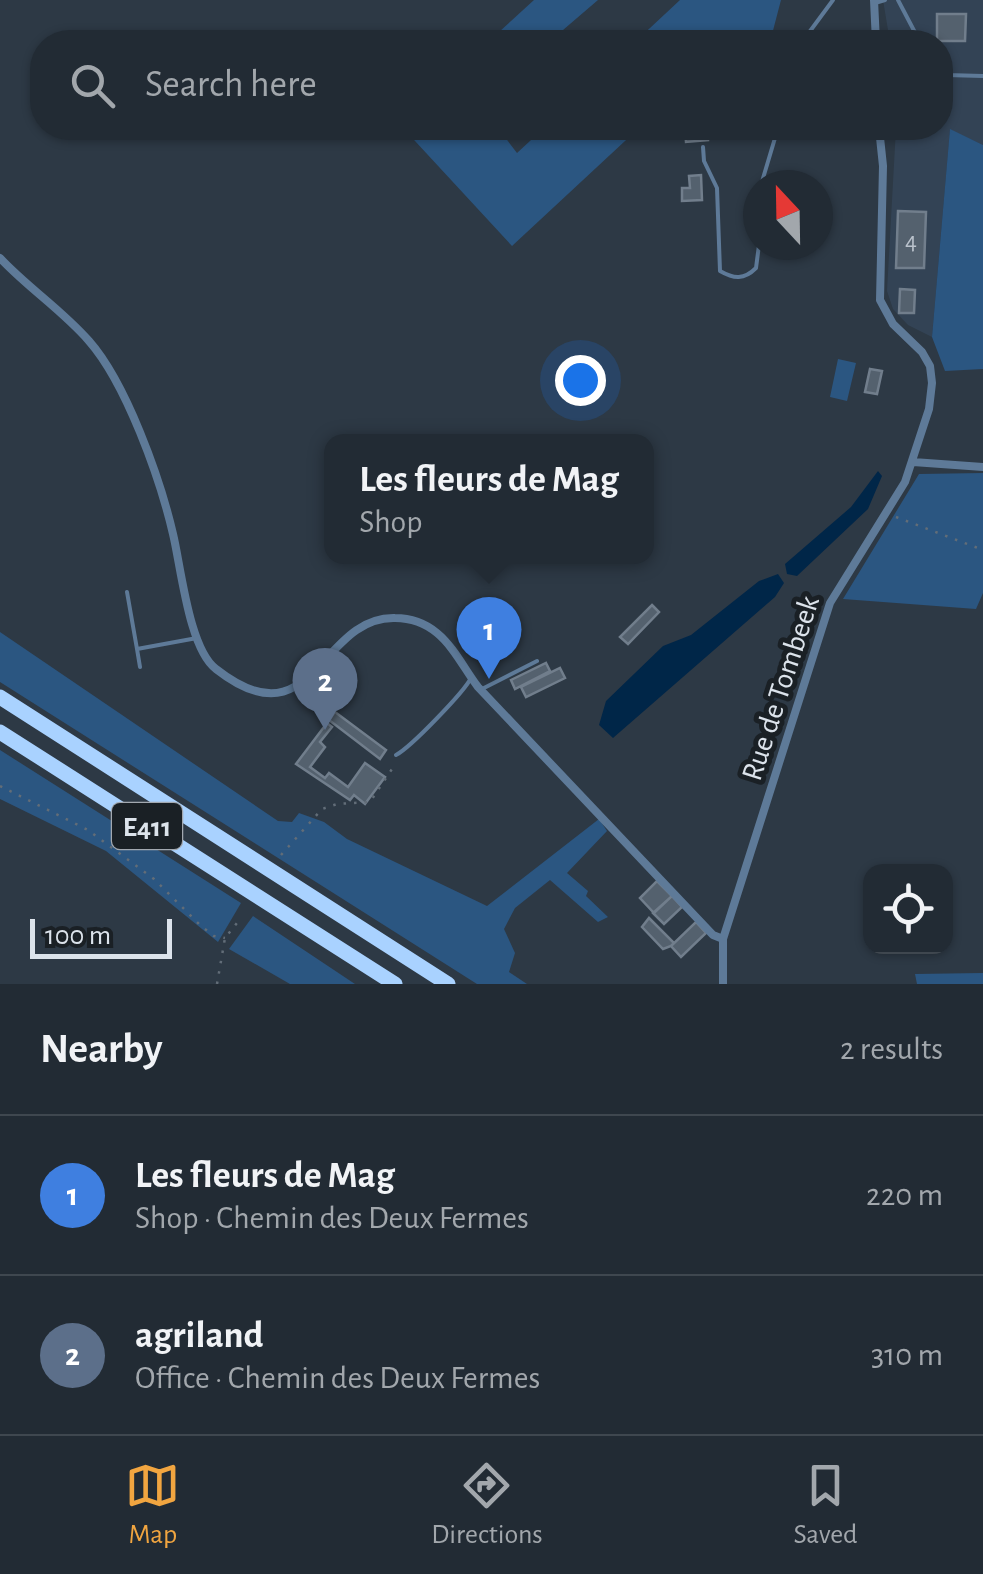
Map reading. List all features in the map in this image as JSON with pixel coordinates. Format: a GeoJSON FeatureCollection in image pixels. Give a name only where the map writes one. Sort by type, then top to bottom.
{"type":"FeatureCollection","features":[{"type":"Feature","properties":{"kind":"highway","name":"E411"},"geometry":{"type":"LineString","coordinates":[[0,698],[448,984]]}},
{"type":"Feature","properties":{"kind":"highway","name":"E411"},"geometry":{"type":"LineString","coordinates":[[0,732],[394,984]]}},
{"type":"Feature","properties":{"kind":"street"},"geometry":{"type":"LineString","coordinates":[[875,1],[876,30]]}},
{"type":"Feature","properties":{"kind":"street","name":"Rue de Tombeek"},"geometry":{"type":"LineString","coordinates":[[723,984],[724,938],[830,602],[888,514],[923,433],[932,383],[930,366],[922,352],[893,324],[880,300],[881,140]]}},
{"type":"Feature","properties":{"kind":"street"},"geometry":{"type":"LineString","coordinates":[[0,258],[89,341],[114,380],[168,510],[196,638],[212,667],[246,688],[278,692],[307,680],[368,623],[399,618],[416,620],[440,635],[480,690],[713,935],[724,938]]}},
{"type":"Feature","properties":{"kind":"street"},"geometry":{"type":"LineString","coordinates":[[913,462],[983,467]]}},
{"type":"Feature","properties":{"kind":"lane"},"geometry":{"type":"LineString","coordinates":[[811,30],[834,0]]}},
{"type":"Feature","properties":{"kind":"lane"},"geometry":{"type":"LineString","coordinates":[[875,1],[885,0]]}},
{"type":"Feature","properties":{"kind":"lane"},"geometry":{"type":"LineString","coordinates":[[898,0],[914,30]]}},
{"type":"Feature","properties":{"kind":"lane"},"geometry":{"type":"LineString","coordinates":[[953,75],[983,76]]}},
{"type":"Feature","properties":{"kind":"lane"},"geometry":{"type":"LineString","coordinates":[[763,170],[776,140]]}},
{"type":"Feature","properties":{"kind":"lane"},"geometry":{"type":"LineString","coordinates":[[703,146],[704,161],[717,188],[720,271],[738,278],[748,276],[756,268],[757,260]]}},
{"type":"Feature","properties":{"kind":"lane"},"geometry":{"type":"LineString","coordinates":[[126,592],[140,667]]}},
{"type":"Feature","properties":{"kind":"lane"},"geometry":{"type":"LineString","coordinates":[[137,649],[196,638]]}},
{"type":"Feature","properties":{"kind":"lane"},"geometry":{"type":"LineString","coordinates":[[480,690],[537,661]]}},
{"type":"Feature","properties":{"kind":"lane"},"geometry":{"type":"LineString","coordinates":[[396,755],[420,736],[471,678]]}},
{"type":"Feature","properties":{"kind":"path"},"geometry":{"type":"LineString","coordinates":[[888,514],[983,550]]}},
{"type":"Feature","properties":{"kind":"path"},"geometry":{"type":"LineString","coordinates":[[281,855],[322,809],[370,802],[392,768]]}},
{"type":"Feature","properties":{"kind":"path"},"geometry":{"type":"LineString","coordinates":[[0,786],[88,830],[154,879],[214,936],[225,938]]}},
{"type":"Feature","properties":{"kind":"path"},"geometry":{"type":"LineString","coordinates":[[218,984],[225,938],[242,918]]}},
{"type":"Feature","properties":{"kind":"shaded area"},"geometry":{"type":"Polygon","coordinates":[[[534,0],[598,0],[563,30],[501,30],[534,0]]]}},
{"type":"Feature","properties":{"kind":"shaded area"},"geometry":{"type":"Polygon","coordinates":[[[680,0],[781,0],[773,30],[648,30],[680,0]]]}},
{"type":"Feature","properties":{"kind":"shaded area"},"geometry":{"type":"Polygon","coordinates":[[[883,0],[983,0],[983,145],[953,131],[953,30],[888,30],[883,0]]]}},
{"type":"Feature","properties":{"kind":"shaded area"},"geometry":{"type":"Polygon","coordinates":[[[953,130],[983,145],[983,369],[945,371],[932,337],[953,130]]]}},
{"type":"Feature","properties":{"kind":"shaded area"},"geometry":{"type":"Polygon","coordinates":[[[414,140],[507,140],[517,153],[531,140],[626,140],[512,246],[414,140]]]}},
{"type":"Feature","properties":{"kind":"shaded area"},"geometry":{"type":"Polygon","coordinates":[[[895,140],[949,140],[932,337],[908,325],[893,309],[887,291],[895,140]]]}},
{"type":"Feature","properties":{"kind":"shaded area"},"geometry":{"type":"Polygon","coordinates":[[[838,359],[856,363],[847,401],[830,397],[838,359]]]}},
{"type":"Feature","properties":{"kind":"shaded area"},"geometry":{"type":"Polygon","coordinates":[[[878,471],[882,476],[868,509],[797,576],[787,574],[785,564],[851,507],[878,471]]]}},
{"type":"Feature","properties":{"kind":"shaded area"},"geometry":{"type":"Polygon","coordinates":[[[983,473],[983,593],[976,609],[843,599],[919,474],[983,473]]]}},
{"type":"Feature","properties":{"kind":"shaded area"},"geometry":{"type":"Polygon","coordinates":[[[778,574],[784,583],[775,597],[613,738],[599,725],[606,701],[663,646],[691,635],[759,581],[778,574]]]}},
{"type":"Feature","properties":{"kind":"shaded area"},"geometry":{"type":"Polygon","coordinates":[[[0,632],[278,821],[292,822],[299,813],[324,822],[347,839],[487,906],[599,819],[607,831],[567,873],[588,891],[586,896],[608,917],[598,922],[550,880],[515,908],[504,929],[515,953],[509,972],[527,984],[477,984],[0,682],[0,632]]]}},
{"type":"Feature","properties":{"kind":"shaded area"},"geometry":{"type":"Polygon","coordinates":[[[0,750],[241,903],[218,942],[106,851],[0,799],[0,750]]]}},
{"type":"Feature","properties":{"kind":"shaded area"},"geometry":{"type":"Polygon","coordinates":[[[253,916],[355,984],[290,984],[229,949],[253,916]]]}},
{"type":"Feature","properties":{"kind":"shaded area"},"geometry":{"type":"Polygon","coordinates":[[[983,973],[983,984],[917,984],[915,974],[983,973]]]}},
{"type":"Feature","properties":{"kind":"building"},"geometry":{"type":"Polygon","coordinates":[[[937,14],[966,14],[965,41],[953,41],[953,30],[937,30],[937,14]]]}},
{"type":"Feature","properties":{"kind":"building"},"geometry":{"type":"Polygon","coordinates":[[[701,175],[702,200],[682,201],[682,188],[690,188],[689,176],[701,175]]]}},
{"type":"Feature","properties":{"kind":"building"},"geometry":{"type":"Polygon","coordinates":[[[898,211],[926,212],[924,268],[896,268],[898,211]]]}},
{"type":"Feature","properties":{"kind":"building"},"geometry":{"type":"Polygon","coordinates":[[[900,289],[915,290],[914,313],[899,313],[900,289]]]}},
{"type":"Feature","properties":{"kind":"building"},"geometry":{"type":"Polygon","coordinates":[[[870,369],[882,371],[877,394],[865,392],[870,369]]]}},
{"type":"Feature","properties":{"kind":"building"},"geometry":{"type":"Polygon","coordinates":[[[652,605],[659,612],[628,644],[620,637],[652,605]]]}},
{"type":"Feature","properties":{"kind":"building"},"geometry":{"type":"Polygon","coordinates":[[[546,663],[550,671],[515,689],[511,680],[546,663]]]}},
{"type":"Feature","properties":{"kind":"building"},"geometry":{"type":"Polygon","coordinates":[[[560,668],[565,678],[526,697],[521,687],[560,668]]]}},
{"type":"Feature","properties":{"kind":"building"},"geometry":{"type":"Polygon","coordinates":[[[335,712],[386,750],[380,759],[329,720],[335,712]]]}},
{"type":"Feature","properties":{"kind":"building"},"geometry":{"type":"Polygon","coordinates":[[[327,723],[332,727],[320,742],[325,747],[310,767],[325,778],[329,773],[348,787],[365,763],[385,777],[365,804],[354,795],[350,800],[296,764],[327,723]]]}},
{"type":"Feature","properties":{"kind":"building"},"geometry":{"type":"Polygon","coordinates":[[[657,881],[672,896],[654,913],[640,898],[657,881]]]}},
{"type":"Feature","properties":{"kind":"building"},"geometry":{"type":"Polygon","coordinates":[[[672,896],[682,907],[664,924],[653,913],[672,896]]]}},
{"type":"Feature","properties":{"kind":"building"},"geometry":{"type":"Polygon","coordinates":[[[649,918],[674,943],[671,946],[663,949],[642,927],[649,918]]]}},
{"type":"Feature","properties":{"kind":"building"},"geometry":{"type":"Polygon","coordinates":[[[696,922],[706,933],[681,957],[671,946],[696,922]]]}},
{"type":"Feature","properties":{"kind":"place","name":"Les fleurs de Mag"},"geometry":{"type":"Point","coordinates":[489,679]}},
{"type":"Feature","properties":{"kind":"place","name":"agriland"},"geometry":{"type":"Point","coordinates":[325,730]}}]}
